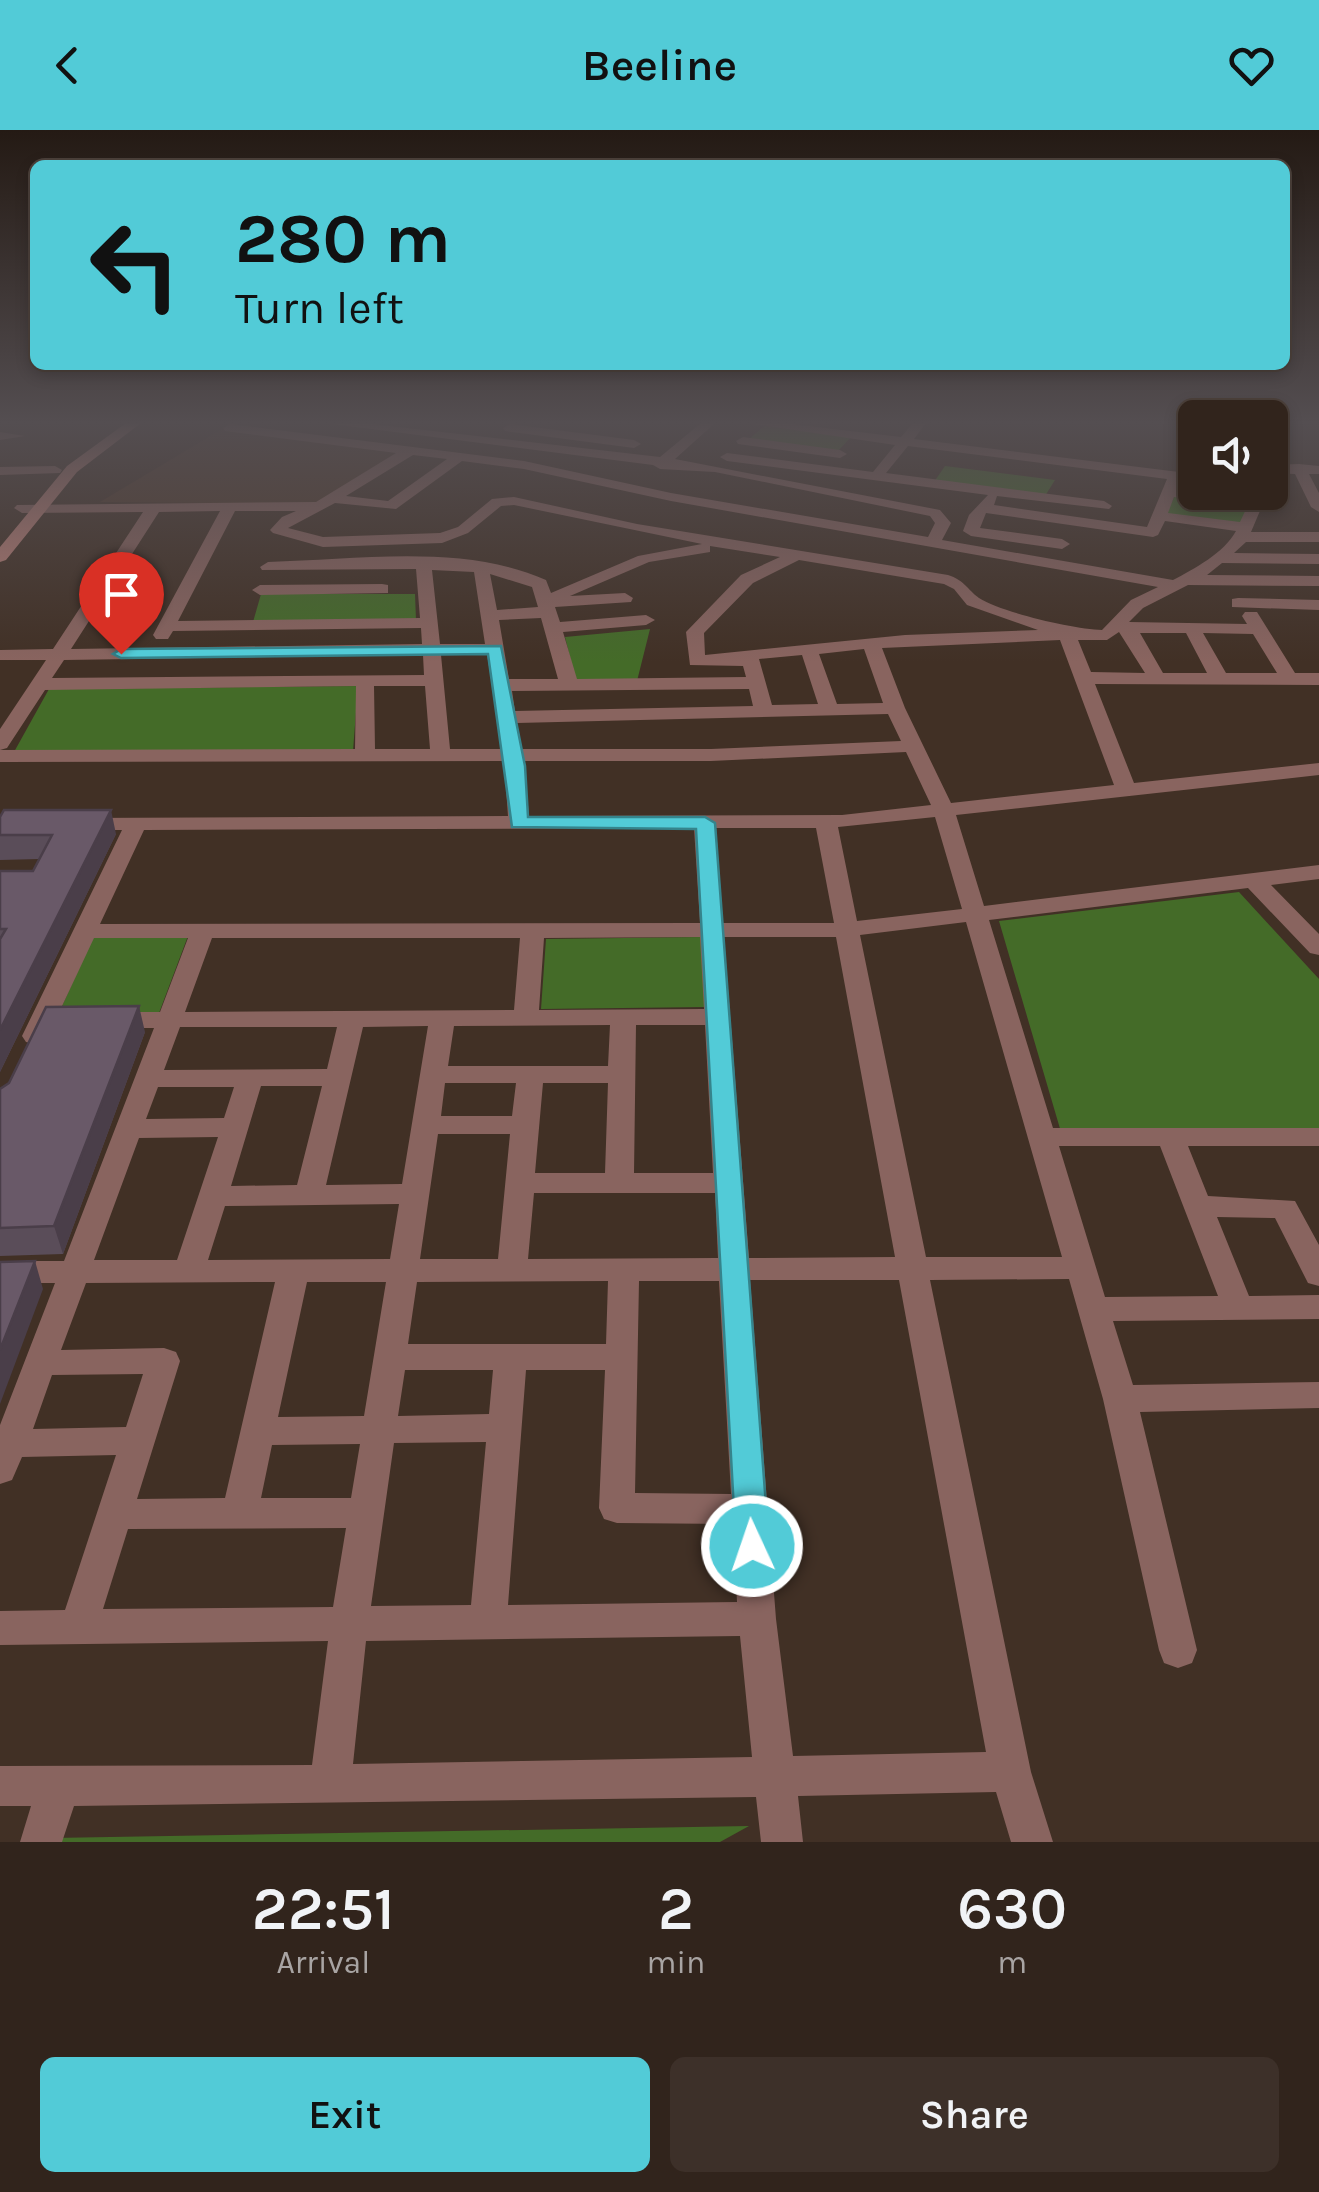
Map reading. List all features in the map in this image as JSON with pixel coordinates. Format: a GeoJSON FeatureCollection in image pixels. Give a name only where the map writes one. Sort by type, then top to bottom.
{"type":"FeatureCollection","features":[{"type":"Feature","properties":{"kind":"street"},"geometry":{"type":"LineString","coordinates":[[0,557],[33,503]]}},
{"type":"Feature","properties":{"kind":"street"},"geometry":{"type":"LineString","coordinates":[[0,534],[37,503]]}},
{"type":"Feature","properties":{"kind":"street"},"geometry":{"type":"LineString","coordinates":[[0,513],[304,503]]}},
{"type":"Feature","properties":{"kind":"street"},"geometry":{"type":"LineString","coordinates":[[323,503],[287,520],[278,530],[332,543],[442,538],[463,530],[496,503]]}},
{"type":"Feature","properties":{"kind":"street"},"geometry":{"type":"LineString","coordinates":[[340,503],[391,506],[395,503]]}},
{"type":"Feature","properties":{"kind":"street"},"geometry":{"type":"LineString","coordinates":[[523,503],[636,528],[802,553],[954,582],[972,600],[1067,634],[1126,790]]}},
{"type":"Feature","properties":{"kind":"street"},"geometry":{"type":"LineString","coordinates":[[706,503],[934,541],[1010,559],[1179,583],[1319,581]]}},
{"type":"Feature","properties":{"kind":"street"},"geometry":{"type":"LineString","coordinates":[[896,503],[935,512],[943,523],[934,541]]}},
{"type":"Feature","properties":{"kind":"street"},"geometry":{"type":"LineString","coordinates":[[986,503],[971,531],[1062,544]]}},
{"type":"Feature","properties":{"kind":"street"},"geometry":{"type":"LineString","coordinates":[[1095,524],[1106,503]]}},
{"type":"Feature","properties":{"kind":"street"},"geometry":{"type":"LineString","coordinates":[[981,508],[1153,532],[1164,503]]}},
{"type":"Feature","properties":{"kind":"street"},"geometry":{"type":"LineString","coordinates":[[152,653],[230,506]]}},
{"type":"Feature","properties":{"kind":"street"},"geometry":{"type":"LineString","coordinates":[[0,744],[154,507]]}},
{"type":"Feature","properties":{"kind":"street"},"geometry":{"type":"LineString","coordinates":[[1122,628],[1137,604],[1218,558],[1244,532],[1254,510]]}},
{"type":"Feature","properties":{"kind":"street"},"geometry":{"type":"LineString","coordinates":[[1159,516],[1244,532],[1311,537],[1319,519]]}},
{"type":"Feature","properties":{"kind":"street"},"geometry":{"type":"LineString","coordinates":[[549,614],[568,589],[674,549],[707,549],[720,540]]}},
{"type":"Feature","properties":{"kind":"street"},"geometry":{"type":"LineString","coordinates":[[748,660],[696,661],[695,632],[747,580],[802,553]]}},
{"type":"Feature","properties":{"kind":"street"},"geometry":{"type":"LineString","coordinates":[[1218,558],[1319,559]]}},
{"type":"Feature","properties":{"kind":"street"},"geometry":{"type":"LineString","coordinates":[[248,625],[271,561],[480,568],[528,574],[540,584],[568,685]]}},
{"type":"Feature","properties":{"kind":"street"},"geometry":{"type":"LineString","coordinates":[[424,567],[441,756]]}},
{"type":"Feature","properties":{"kind":"street"},"geometry":{"type":"LineString","coordinates":[[480,568],[514,756],[519,823]]}},
{"type":"Feature","properties":{"kind":"street"},"geometry":{"type":"LineString","coordinates":[[260,590],[382,589]]}},
{"type":"Feature","properties":{"kind":"street"},"geometry":{"type":"LineString","coordinates":[[549,614],[624,598]]}},
{"type":"Feature","properties":{"kind":"street"},"geometry":{"type":"LineString","coordinates":[[1289,678],[1243,608],[1316,610]]}},
{"type":"Feature","properties":{"kind":"street"},"geometry":{"type":"LineString","coordinates":[[491,615],[646,620]]}},
{"type":"Feature","properties":{"kind":"street"},"geometry":{"type":"LineString","coordinates":[[167,626],[429,622]]}},
{"type":"Feature","properties":{"kind":"street"},"geometry":{"type":"LineString","coordinates":[[1122,628],[1157,678]]}},
{"type":"Feature","properties":{"kind":"street"},"geometry":{"type":"LineString","coordinates":[[764,711],[749,654],[872,646],[905,640],[1107,635],[1122,628],[1259,630]]}},
{"type":"Feature","properties":{"kind":"street"},"geometry":{"type":"LineString","coordinates":[[1192,628],[1220,678]]}},
{"type":"Feature","properties":{"kind":"street"},"geometry":{"type":"LineString","coordinates":[[872,646],[894,708],[944,810],[1120,1399],[1178,1650]]}},
{"type":"Feature","properties":{"kind":"street"},"geometry":{"type":"LineString","coordinates":[[0,655],[495,650]]}},
{"type":"Feature","properties":{"kind":"street"},"geometry":{"type":"LineString","coordinates":[[809,650],[829,709]]}},
{"type":"Feature","properties":{"kind":"street"},"geometry":{"type":"LineString","coordinates":[[1084,678],[1319,679]]}},
{"type":"Feature","properties":{"kind":"street"},"geometry":{"type":"LineString","coordinates":[[39,684],[434,680]]}},
{"type":"Feature","properties":{"kind":"street"},"geometry":{"type":"LineString","coordinates":[[365,756],[366,681]]}},
{"type":"Feature","properties":{"kind":"street"},"geometry":{"type":"LineString","coordinates":[[501,685],[756,683]]}},
{"type":"Feature","properties":{"kind":"street"},"geometry":{"type":"LineString","coordinates":[[507,717],[894,708]]}},
{"type":"Feature","properties":{"kind":"street"},"geometry":{"type":"LineString","coordinates":[[703,712],[711,755]]}},
{"type":"Feature","properties":{"kind":"street"},"geometry":{"type":"LineString","coordinates":[[0,756],[711,755],[913,746]]}},
{"type":"Feature","properties":{"kind":"street"},"geometry":{"type":"LineString","coordinates":[[58,824],[826,821],[1319,769]]}},
{"type":"Feature","properties":{"kind":"street"},"geometry":{"type":"LineString","coordinates":[[826,821],[1010,1772],[1032,1842]]}},
{"type":"Feature","properties":{"kind":"street"},"geometry":{"type":"LineString","coordinates":[[705,823],[756,1619],[782,1842]]}},
{"type":"Feature","properties":{"kind":"street"},"geometry":{"type":"LineString","coordinates":[[25,1056],[136,824]]}},
{"type":"Feature","properties":{"kind":"street"},"geometry":{"type":"LineString","coordinates":[[85,931],[846,930],[1319,872]]}},
{"type":"Feature","properties":{"kind":"street"},"geometry":{"type":"LineString","coordinates":[[1254,881],[1317,943]]}},
{"type":"Feature","properties":{"kind":"street"},"geometry":{"type":"LineString","coordinates":[[526,1018],[533,930]]}},
{"type":"Feature","properties":{"kind":"street"},"geometry":{"type":"LineString","coordinates":[[138,1441],[5,1456],[203,931]]}},
{"type":"Feature","properties":{"kind":"street"},"geometry":{"type":"LineString","coordinates":[[619,1183],[623,1017]]}},
{"type":"Feature","properties":{"kind":"street"},"geometry":{"type":"LineString","coordinates":[[42,1020],[719,1017]]}},
{"type":"Feature","properties":{"kind":"street"},"geometry":{"type":"LineString","coordinates":[[330,1785],[349,1625],[442,1018]]}},
{"type":"Feature","properties":{"kind":"street"},"geometry":{"type":"LineString","coordinates":[[309,1195],[352,1019]]}},
{"type":"Feature","properties":{"kind":"street"},"geometry":{"type":"LineString","coordinates":[[433,1075],[621,1074]]}},
{"type":"Feature","properties":{"kind":"street"},"geometry":{"type":"LineString","coordinates":[[512,1269],[530,1075]]}},
{"type":"Feature","properties":{"kind":"street"},"geometry":{"type":"LineString","coordinates":[[147,1080],[338,1077]]}},
{"type":"Feature","properties":{"kind":"street"},"geometry":{"type":"LineString","coordinates":[[190,1269],[250,1078]]}},
{"type":"Feature","properties":{"kind":"street"},"geometry":{"type":"LineString","coordinates":[[426,1125],[525,1125]]}},
{"type":"Feature","properties":{"kind":"street"},"geometry":{"type":"LineString","coordinates":[[128,1128],[235,1127]]}},
{"type":"Feature","properties":{"kind":"street"},"geometry":{"type":"LineString","coordinates":[[1042,1137],[1319,1137]]}},
{"type":"Feature","properties":{"kind":"street"},"geometry":{"type":"LineString","coordinates":[[1170,1138],[1238,1308]]}},
{"type":"Feature","properties":{"kind":"street"},"geometry":{"type":"LineString","coordinates":[[522,1183],[731,1182]]}},
{"type":"Feature","properties":{"kind":"street"},"geometry":{"type":"LineString","coordinates":[[213,1196],[415,1194]]}},
{"type":"Feature","properties":{"kind":"street"},"geometry":{"type":"LineString","coordinates":[[1196,1206],[1285,1208],[1319,1275]]}},
{"type":"Feature","properties":{"kind":"street"},"geometry":{"type":"LineString","coordinates":[[0,1272],[1082,1268]]}},
{"type":"Feature","properties":{"kind":"street"},"geometry":{"type":"LineString","coordinates":[[240,1513],[294,1269]]}},
{"type":"Feature","properties":{"kind":"street"},"geometry":{"type":"LineString","coordinates":[[624,1269],[617,1508],[750,1509]]}},
{"type":"Feature","properties":{"kind":"street"},"geometry":{"type":"LineString","coordinates":[[1094,1308],[1319,1306]]}},
{"type":"Feature","properties":{"kind":"street"},"geometry":{"type":"LineString","coordinates":[[390,1357],[621,1357]]}},
{"type":"Feature","properties":{"kind":"street"},"geometry":{"type":"LineString","coordinates":[[488,1622],[511,1357]]}},
{"type":"Feature","properties":{"kind":"street"},"geometry":{"type":"LineString","coordinates":[[40,1363],[164,1361],[78,1628]]}},
{"type":"Feature","properties":{"kind":"street"},"geometry":{"type":"LineString","coordinates":[[1120,1399],[1319,1395]]}},
{"type":"Feature","properties":{"kind":"street"},"geometry":{"type":"LineString","coordinates":[[258,1431],[505,1428]]}},
{"type":"Feature","properties":{"kind":"street"},"geometry":{"type":"LineString","coordinates":[[114,1514],[366,1512]]}},
{"type":"Feature","properties":{"kind":"street"},"geometry":{"type":"LineString","coordinates":[[0,1628],[756,1619]]}},
{"type":"Feature","properties":{"kind":"street"},"geometry":{"type":"LineString","coordinates":[[0,1786],[330,1785],[1010,1772]]}},
{"type":"Feature","properties":{"kind":"street"},"geometry":{"type":"LineString","coordinates":[[41,1842],[59,1786]]}},
{"type":"Feature","properties":{"kind":"shaded area"},"geometry":{"type":"Polygon","coordinates":[[[197,503],[319,503],[317,504],[197,503]]]}},
{"type":"Feature","properties":{"kind":"green space"},"geometry":{"type":"Polygon","coordinates":[[[1171,503],[1178,503],[1178,510],[1246,510],[1241,525],[1166,514],[1171,503]]]}},
{"type":"Feature","properties":{"kind":"green space"},"geometry":{"type":"Polygon","coordinates":[[[261,594],[415,594],[416,620],[253,622],[261,594]]]}},
{"type":"Feature","properties":{"kind":"green space"},"geometry":{"type":"Polygon","coordinates":[[[650,629],[637,681],[576,682],[565,637],[650,629]]]}},
{"type":"Feature","properties":{"kind":"green space"},"geometry":{"type":"Polygon","coordinates":[[[358,686],[353,751],[14,752],[49,689],[358,686]]]}},
{"type":"Feature","properties":{"kind":"green space"},"geometry":{"type":"Polygon","coordinates":[[[1239,892],[1319,979],[1319,1133],[1061,1132],[999,921],[1239,892]]]}},
{"type":"Feature","properties":{"kind":"green space"},"geometry":{"type":"Polygon","coordinates":[[[188,936],[159,1013],[58,1015],[93,937],[188,936]]]}},
{"type":"Feature","properties":{"kind":"green space"},"geometry":{"type":"Polygon","coordinates":[[[701,937],[706,1007],[541,1009],[546,939],[701,937]]]}},
{"type":"Feature","properties":{"kind":"green space"},"geometry":{"type":"Polygon","coordinates":[[[749,1826],[720,1842],[51,1842],[52,1838],[749,1826]]]}},
{"type":"Feature","properties":{"kind":"building"},"geometry":{"type":"Polygon","coordinates":[[[4,810],[111,810],[0,1030],[0,939],[6,929],[0,929],[0,871],[33,871],[52,835],[0,835],[4,810]]]}},
{"type":"Feature","properties":{"kind":"building"},"geometry":{"type":"Polygon","coordinates":[[[139,1006],[54,1226],[0,1228],[0,1089],[9,1083],[46,1007],[139,1006]]]}},
{"type":"Feature","properties":{"kind":"building"},"geometry":{"type":"Polygon","coordinates":[[[35,1261],[0,1350],[0,1262],[35,1261]]]}},
{"type":"Feature","properties":{"kind":"route"},"geometry":{"type":"LineString","coordinates":[[121,654],[495,650],[515,766],[519,823],[705,823],[752,1546]]}}]}
